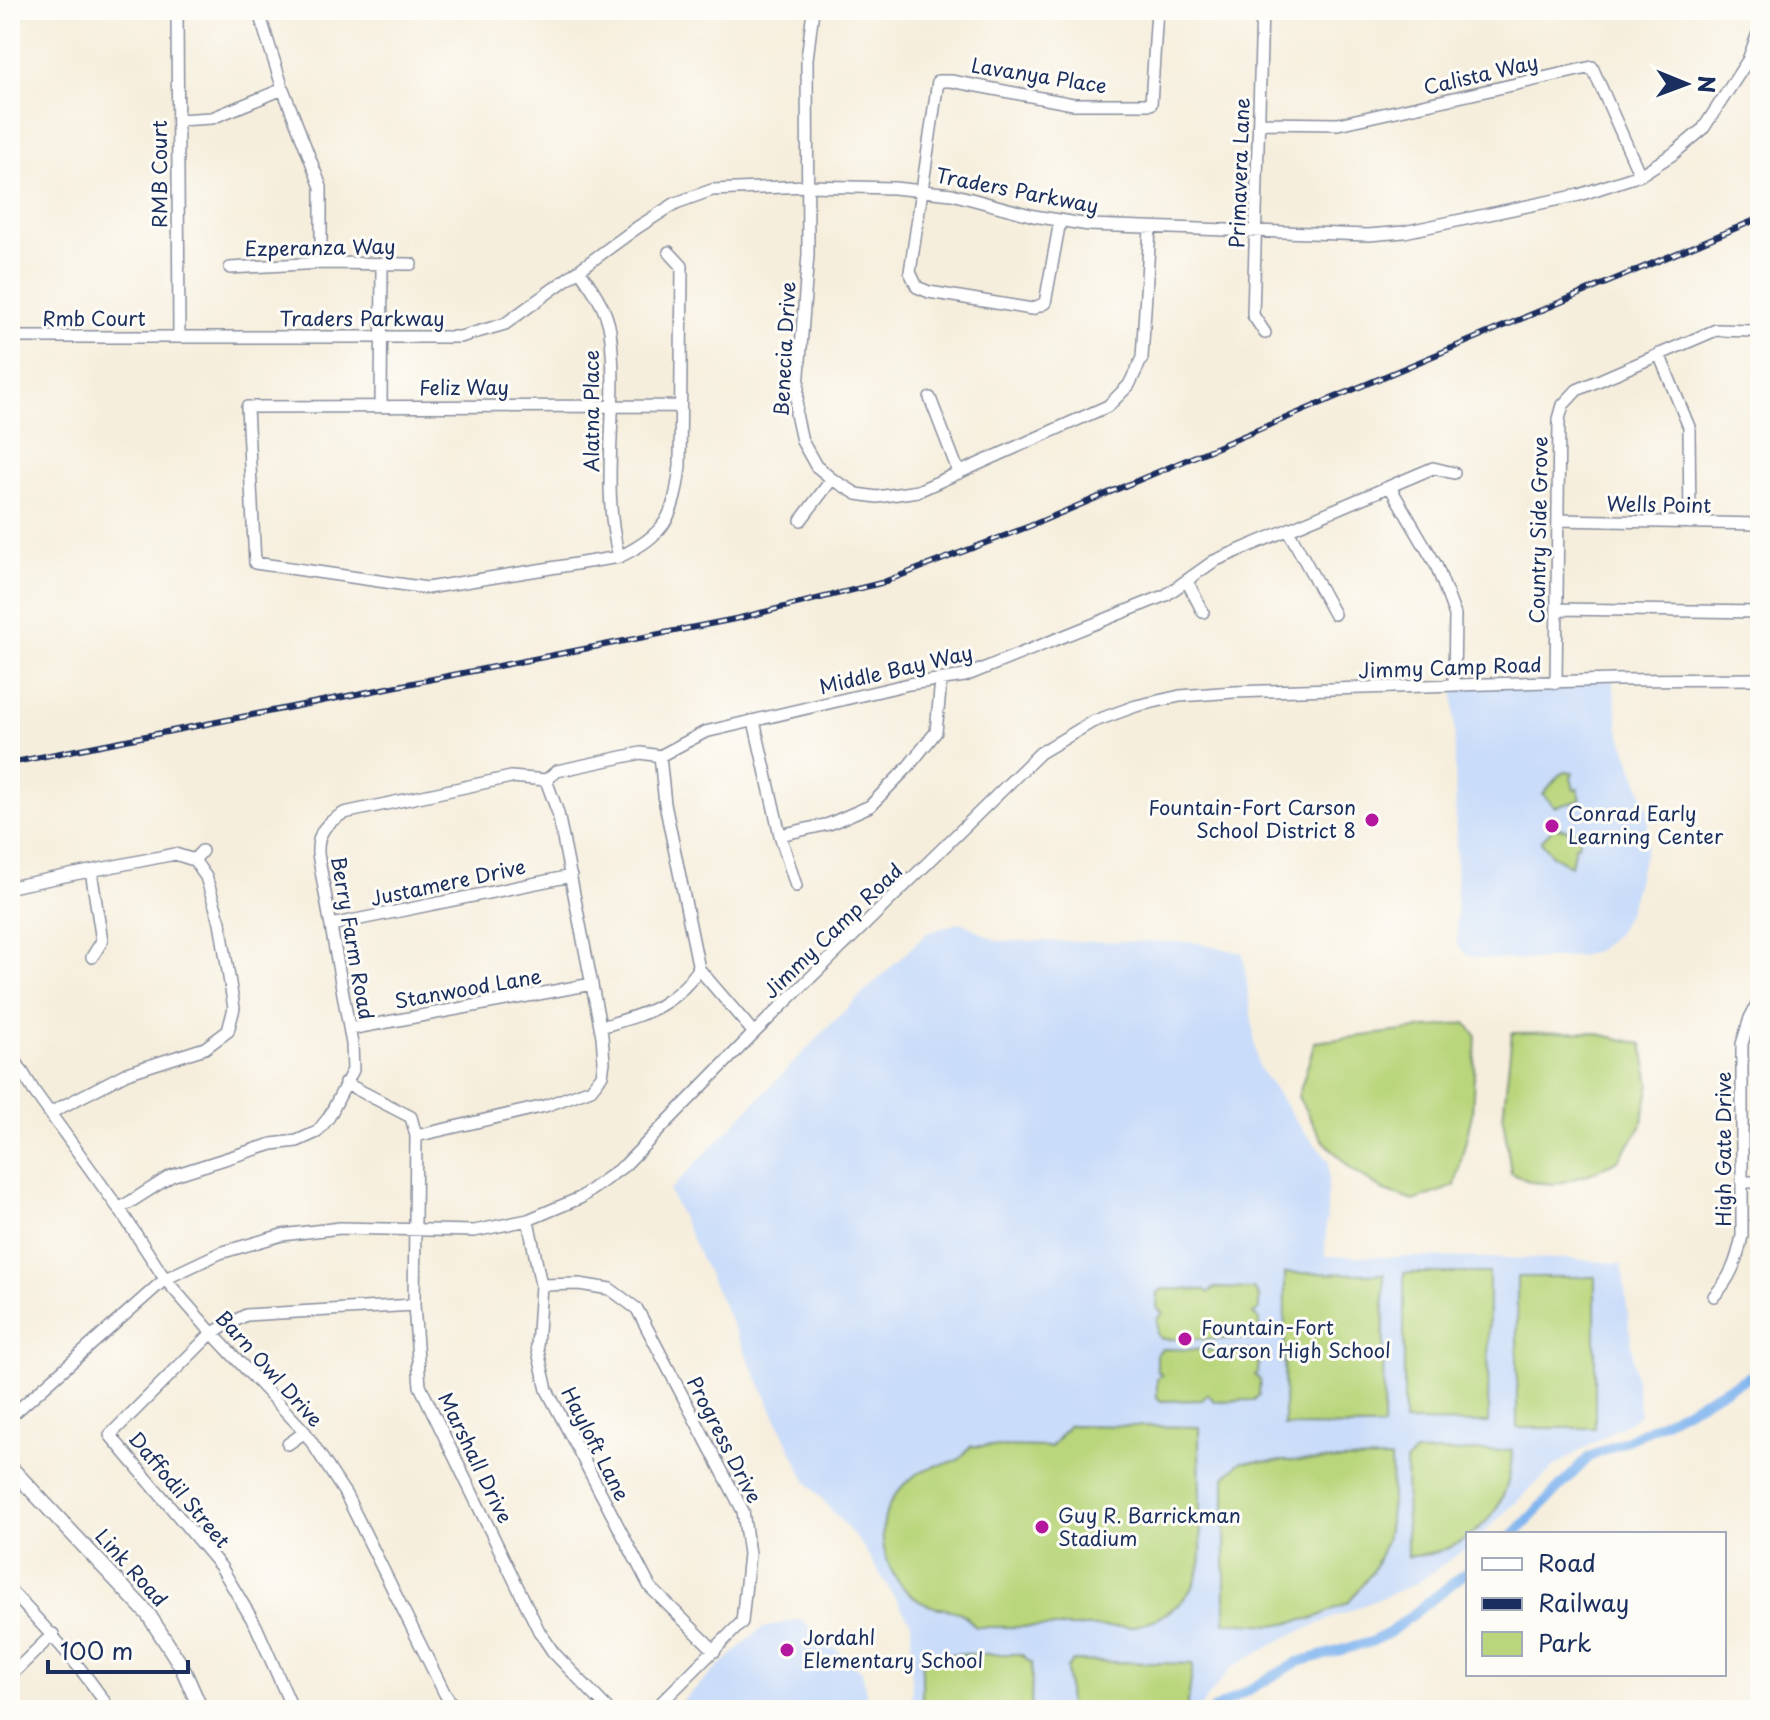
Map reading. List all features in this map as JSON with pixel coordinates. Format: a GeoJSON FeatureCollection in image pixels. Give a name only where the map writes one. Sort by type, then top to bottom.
{"type":"FeatureCollection","features":[{"type":"Feature","properties":{"kind":"main road","name":"Link Road"},"geometry":{"type":"LineString","coordinates":[[10,1467],[148,1614],[182,1667],[201,1710]]}},
{"type":"Feature","properties":{"kind":"street","name":"RMB Court"},"geometry":{"type":"LineString","coordinates":[[177,10],[179,337]]}},
{"type":"Feature","properties":{"kind":"street"},"geometry":{"type":"LineString","coordinates":[[258,10],[283,89],[321,187],[321,263]]}},
{"type":"Feature","properties":{"kind":"street","name":"Benecia Drive"},"geometry":{"type":"LineString","coordinates":[[813,10],[807,59],[808,254],[796,414],[802,441],[816,466],[832,479],[857,494],[877,497],[918,491],[1108,406],[1129,385],[1142,358],[1150,229]]}},
{"type":"Feature","properties":{"kind":"street","name":"Lavanya Place"},"geometry":{"type":"LineString","coordinates":[[921,191],[938,81],[1073,104],[1151,104],[1157,10]]}},
{"type":"Feature","properties":{"kind":"street","name":"Primavera Lane"},"geometry":{"type":"LineString","coordinates":[[1262,10],[1253,315],[1265,333]]}},
{"type":"Feature","properties":{"kind":"street","name":"Traders Parkway"},"geometry":{"type":"LineString","coordinates":[[179,337],[460,337],[505,324],[638,227],[676,203],[712,190],[808,186],[921,191],[952,194],[1060,221],[1150,229],[1368,235],[1404,232],[1579,195],[1640,175],[1673,154],[1703,129],[1748,60],[1760,28]]}},
{"type":"Feature","properties":{"kind":"street","name":"Calista Way"},"geometry":{"type":"LineString","coordinates":[[1260,123],[1338,124],[1592,67],[1640,175]]}},
{"type":"Feature","properties":{"kind":"street"},"geometry":{"type":"LineString","coordinates":[[178,120],[212,118],[283,89]]}},
{"type":"Feature","properties":{"kind":"street"},"geometry":{"type":"LineString","coordinates":[[921,191],[910,272],[917,287],[929,292],[1032,309],[1045,303],[1060,221]]}},
{"type":"Feature","properties":{"kind":"street"},"geometry":{"type":"LineString","coordinates":[[619,557],[642,546],[664,526],[676,499],[680,466],[682,266],[669,252]]}},
{"type":"Feature","properties":{"kind":"street","name":"Ezperanza Way"},"geometry":{"type":"LineString","coordinates":[[230,268],[321,263],[411,264]]}},
{"type":"Feature","properties":{"kind":"street"},"geometry":{"type":"LineString","coordinates":[[381,406],[382,265]]}},
{"type":"Feature","properties":{"kind":"street","name":"Alatna Place"},"geometry":{"type":"LineString","coordinates":[[580,271],[596,293],[610,328],[610,515],[619,557]]}},
{"type":"Feature","properties":{"kind":"street","name":"Country Side Grove"},"geometry":{"type":"LineString","coordinates":[[1556,683],[1559,419],[1563,405],[1577,390],[1716,330],[1752,331],[1760,337]]}},
{"type":"Feature","properties":{"kind":"street","name":"Rmb Court"},"geometry":{"type":"LineString","coordinates":[[10,337],[179,337]]}},
{"type":"Feature","properties":{"kind":"street"},"geometry":{"type":"LineString","coordinates":[[1659,354],[1689,427],[1690,523]]}},
{"type":"Feature","properties":{"kind":"street"},"geometry":{"type":"LineString","coordinates":[[930,398],[959,473]]}},
{"type":"Feature","properties":{"kind":"street","name":"Feliz Way"},"geometry":{"type":"LineString","coordinates":[[619,557],[427,588],[255,563],[247,407],[680,406]]}},
{"type":"Feature","properties":{"kind":"street","name":"Middle Bay Way"},"geometry":{"type":"LineString","coordinates":[[660,756],[705,732],[909,684],[965,676],[1166,595],[1214,561],[1433,468],[1454,473]]}},
{"type":"Feature","properties":{"kind":"street"},"geometry":{"type":"LineString","coordinates":[[801,520],[832,479]]}},
{"type":"Feature","properties":{"kind":"street"},"geometry":{"type":"LineString","coordinates":[[1390,487],[1436,565],[1455,615],[1454,685]]}},
{"type":"Feature","properties":{"kind":"street","name":"Wells Point"},"geometry":{"type":"LineString","coordinates":[[1558,520],[1760,524]]}},
{"type":"Feature","properties":{"kind":"street"},"geometry":{"type":"LineString","coordinates":[[1288,530],[1334,614]]}},
{"type":"Feature","properties":{"kind":"street"},"geometry":{"type":"LineString","coordinates":[[1187,581],[1203,612]]}},
{"type":"Feature","properties":{"kind":"street"},"geometry":{"type":"LineString","coordinates":[[1557,609],[1760,612]]}},
{"type":"Feature","properties":{"kind":"street","name":"Jimmy Camp Road"},"geometry":{"type":"LineString","coordinates":[[10,1417],[165,1279],[220,1253],[282,1235],[340,1228],[474,1231],[528,1220],[580,1198],[625,1165],[996,793],[1040,753],[1092,722],[1136,706],[1180,696],[1639,679],[1760,679]]}},
{"type":"Feature","properties":{"kind":"street"},"geometry":{"type":"LineString","coordinates":[[780,835],[829,824],[870,806],[936,732],[941,680]]}},
{"type":"Feature","properties":{"kind":"street"},"geometry":{"type":"LineString","coordinates":[[754,721],[780,835],[796,886]]}},
{"type":"Feature","properties":{"kind":"street"},"geometry":{"type":"LineString","coordinates":[[345,1083],[411,1117],[416,1136],[545,1106],[591,1089],[602,1075],[601,1027],[558,813],[546,780],[557,771],[641,753],[660,756],[665,804],[699,969],[754,1033]]}},
{"type":"Feature","properties":{"kind":"street","name":"Berry Farm Road"},"geometry":{"type":"LineString","coordinates":[[119,1209],[171,1176],[272,1144],[297,1141],[317,1132],[329,1117],[353,1070],[350,1029],[318,854],[317,838],[328,822],[344,813],[511,777],[546,780]]}},
{"type":"Feature","properties":{"kind":"street"},"geometry":{"type":"LineString","coordinates":[[10,887],[175,854],[198,856],[220,922],[234,1008],[228,1031],[205,1048],[127,1073],[50,1113]]}},
{"type":"Feature","properties":{"kind":"street"},"geometry":{"type":"LineString","coordinates":[[91,871],[102,941],[92,957]]}},
{"type":"Feature","properties":{"kind":"street","name":"Justamere Drive"},"geometry":{"type":"LineString","coordinates":[[331,925],[571,876]]}},
{"type":"Feature","properties":{"kind":"street"},"geometry":{"type":"LineString","coordinates":[[601,1027],[653,1011],[687,986],[699,969]]}},
{"type":"Feature","properties":{"kind":"street","name":"Stanwood Lane"},"geometry":{"type":"LineString","coordinates":[[350,1029],[592,984]]}},
{"type":"Feature","properties":{"kind":"street","name":"High Gate Drive"},"geometry":{"type":"LineString","coordinates":[[1714,1296],[1726,1283],[1737,1261],[1742,1236],[1742,1044],[1760,999]]}},
{"type":"Feature","properties":{"kind":"street","name":"Barn Owl Drive"},"geometry":{"type":"LineString","coordinates":[[10,1052],[165,1279],[305,1432],[346,1495],[445,1694],[456,1710]]}},
{"type":"Feature","properties":{"kind":"street","name":"Marshall Drive"},"geometry":{"type":"LineString","coordinates":[[416,1136],[414,1305],[420,1386],[539,1631],[553,1652],[609,1710]]}},
{"type":"Feature","properties":{"kind":"street"},"geometry":{"type":"LineString","coordinates":[[1743,1182],[1760,1182]]}},
{"type":"Feature","properties":{"kind":"street","name":"Hayloft Lane"},"geometry":{"type":"LineString","coordinates":[[528,1220],[541,1285],[537,1347],[547,1390],[650,1587],[715,1651]]}},
{"type":"Feature","properties":{"kind":"street","name":"Progress Drive"},"geometry":{"type":"LineString","coordinates":[[541,1285],[579,1284],[610,1289],[637,1309],[743,1511],[749,1554],[742,1622],[654,1710]]}},
{"type":"Feature","properties":{"kind":"street","name":"Daffodil Street"},"geometry":{"type":"LineString","coordinates":[[293,1710],[256,1626],[221,1567],[110,1435],[212,1333],[246,1315],[414,1305]]}},
{"type":"Feature","properties":{"kind":"street"},"geometry":{"type":"LineString","coordinates":[[288,1444],[305,1432]]}},
{"type":"Feature","properties":{"kind":"street"},"geometry":{"type":"LineString","coordinates":[[10,1590],[53,1634],[92,1681],[110,1710]]}},
{"type":"Feature","properties":{"kind":"street"},"geometry":{"type":"LineString","coordinates":[[10,1676],[53,1634]]}},
{"type":"Feature","properties":{"kind":"shaded area","name":"Conrad Early Learning Center"},"geometry":{"type":"Polygon","coordinates":[[[1613,680],[1619,729],[1648,809],[1648,842],[1629,910],[1617,933],[1598,950],[1580,956],[1530,960],[1481,959],[1467,955],[1457,945],[1454,685],[1613,680]]]}},
{"type":"Feature","properties":{"kind":"shaded area","name":"Fountain-Fort Carson High School"},"geometry":{"type":"Polygon","coordinates":[[[961,922],[997,941],[1193,942],[1243,953],[1258,1066],[1329,1161],[1325,1256],[1575,1259],[1622,1264],[1640,1415],[1555,1466],[1484,1532],[1466,1532],[1466,1548],[1417,1583],[1287,1637],[1231,1668],[1198,1710],[912,1710],[911,1623],[861,1544],[806,1481],[669,1191],[838,1017],[927,933],[961,922]]]}},
{"type":"Feature","properties":{"kind":"shaded area","name":"Jordahl Elementary School"},"geometry":{"type":"Polygon","coordinates":[[[800,1619],[862,1671],[869,1710],[672,1710],[760,1629],[800,1619]]]}},
{"type":"Feature","properties":{"kind":"green space"},"geometry":{"type":"Polygon","coordinates":[[[1565,772],[1573,773],[1574,790],[1578,789],[1581,800],[1555,807],[1543,794],[1565,772]]]}},
{"type":"Feature","properties":{"kind":"green space"},"geometry":{"type":"Polygon","coordinates":[[[1554,827],[1581,833],[1571,866],[1553,856],[1541,841],[1554,827]]]}},
{"type":"Feature","properties":{"kind":"green space"},"geometry":{"type":"Polygon","coordinates":[[[1466,1023],[1476,1035],[1472,1114],[1455,1186],[1414,1201],[1384,1191],[1350,1168],[1322,1139],[1298,1097],[1315,1042],[1466,1023]]]}},
{"type":"Feature","properties":{"kind":"green space"},"geometry":{"type":"Polygon","coordinates":[[[1590,1032],[1642,1044],[1650,1084],[1641,1127],[1618,1160],[1589,1174],[1556,1184],[1531,1182],[1511,1173],[1503,1117],[1512,1033],[1590,1032]]]}},
{"type":"Feature","properties":{"kind":"green space"},"geometry":{"type":"Polygon","coordinates":[[[1285,1273],[1384,1274],[1383,1427],[1284,1426],[1285,1273]]]}},
{"type":"Feature","properties":{"kind":"green space"},"geometry":{"type":"Polygon","coordinates":[[[1404,1273],[1489,1273],[1488,1423],[1404,1422],[1404,1273]]]}},
{"type":"Feature","properties":{"kind":"green space"},"geometry":{"type":"Polygon","coordinates":[[[1517,1277],[1595,1277],[1595,1428],[1517,1428],[1517,1277]]]}},
{"type":"Feature","properties":{"kind":"green space"},"geometry":{"type":"Polygon","coordinates":[[[1214,1288],[1254,1289],[1259,1296],[1259,1310],[1253,1314],[1260,1320],[1259,1335],[1255,1339],[1162,1339],[1157,1335],[1157,1319],[1163,1313],[1157,1308],[1158,1293],[1162,1289],[1205,1290],[1209,1293],[1214,1288]]]}},
{"type":"Feature","properties":{"kind":"green space"},"geometry":{"type":"Polygon","coordinates":[[[1162,1349],[1254,1351],[1259,1356],[1258,1373],[1255,1375],[1260,1381],[1259,1395],[1254,1400],[1214,1401],[1208,1394],[1202,1400],[1161,1401],[1157,1397],[1157,1378],[1162,1375],[1157,1370],[1157,1354],[1162,1349]]]}},
{"type":"Feature","properties":{"kind":"green space","name":"Guy R. Barrickman Stadium"},"geometry":{"type":"Polygon","coordinates":[[[1069,1425],[1199,1427],[1201,1559],[1197,1577],[1184,1598],[1166,1614],[1131,1627],[976,1627],[963,1614],[926,1605],[908,1592],[889,1566],[883,1535],[884,1519],[890,1504],[903,1486],[925,1470],[958,1460],[971,1446],[1051,1447],[1069,1425]]]}},
{"type":"Feature","properties":{"kind":"green space"},"geometry":{"type":"Polygon","coordinates":[[[1512,1450],[1511,1468],[1502,1498],[1485,1523],[1474,1532],[1466,1532],[1466,1538],[1444,1550],[1407,1557],[1406,1462],[1415,1453],[1512,1450]]]}},
{"type":"Feature","properties":{"kind":"green space"},"geometry":{"type":"Polygon","coordinates":[[[1391,1459],[1392,1503],[1386,1541],[1372,1572],[1349,1602],[1315,1618],[1274,1625],[1225,1622],[1225,1477],[1240,1462],[1391,1459]]]}},
{"type":"Feature","properties":{"kind":"green space"},"geometry":{"type":"Polygon","coordinates":[[[933,1654],[1021,1654],[1032,1664],[1031,1710],[922,1710],[922,1665],[933,1654]]]}},
{"type":"Feature","properties":{"kind":"green space"},"geometry":{"type":"Polygon","coordinates":[[[1073,1661],[1193,1664],[1187,1709],[1069,1710],[1067,1668],[1073,1661]]]}},
{"type":"Feature","properties":{"kind":"waterway"},"geometry":{"type":"LineString","coordinates":[[1516,1532],[1589,1457],[1760,1371]]}},
{"type":"Feature","properties":{"kind":"waterway"},"geometry":{"type":"LineString","coordinates":[[1213,1710],[1298,1662],[1371,1642],[1389,1633],[1466,1573]]}},
{"type":"Feature","properties":{"kind":"railway"},"geometry":{"type":"LineString","coordinates":[[10,763],[740,618],[881,583],[1030,526],[1760,218]]}},
{"type":"Feature","properties":{"kind":"place","name":"Fountain-Fort Carson School District 8"},"geometry":{"type":"Point","coordinates":[1372,820]}},
{"type":"Feature","properties":{"kind":"place","name":"Conrad Early Learning Center"},"geometry":{"type":"Point","coordinates":[1552,826]}},
{"type":"Feature","properties":{"kind":"place","name":"Fountain-Fort Carson High School"},"geometry":{"type":"Point","coordinates":[1185,1339]}},
{"type":"Feature","properties":{"kind":"place","name":"Guy R. Barrickman Stadium"},"geometry":{"type":"Point","coordinates":[1042,1527]}},
{"type":"Feature","properties":{"kind":"place","name":"Jordahl Elementary School"},"geometry":{"type":"Point","coordinates":[787,1650]}}]}
